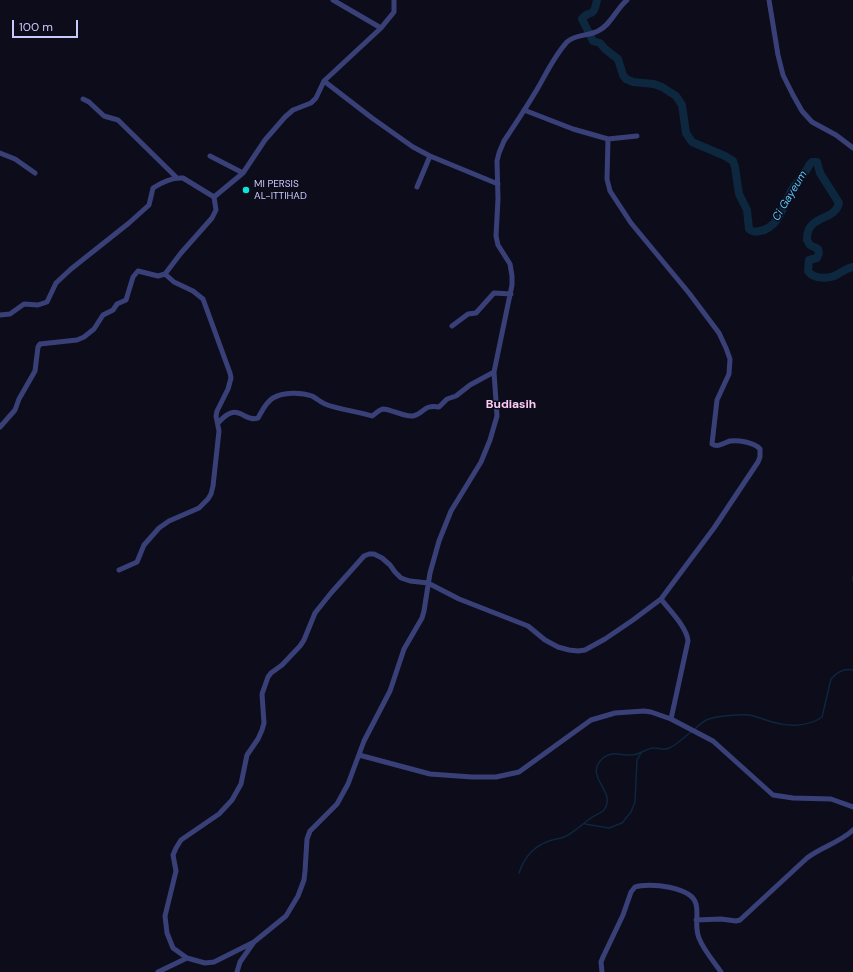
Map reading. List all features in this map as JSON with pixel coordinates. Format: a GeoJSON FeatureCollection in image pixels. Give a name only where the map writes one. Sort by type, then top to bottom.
{"type":"FeatureCollection","features":[{"type":"Feature","properties":{"kind":"street"},"geometry":{"type":"LineString","coordinates":[[333,0],[381,28]]}},
{"type":"Feature","properties":{"kind":"street"},"geometry":{"type":"LineString","coordinates":[[214,197],[243,173],[265,140],[286,117],[294,110],[311,103],[316,98],[324,81],[381,28],[394,12],[394,0]]}},
{"type":"Feature","properties":{"kind":"street"},"geometry":{"type":"LineString","coordinates":[[608,139],[607,180],[610,191],[631,223],[690,293],[719,333],[730,359],[729,374],[717,400],[712,444],[715,446],[730,441],[745,442],[758,447],[760,453],[755,468],[714,528],[661,598],[633,620],[605,639],[594,646],[578,651],[569,650],[558,646],[545,640],[528,626],[452,596],[428,583],[410,581],[401,578],[390,565],[382,558],[374,554],[364,556],[315,613],[300,646],[268,677],[262,694],[264,723],[258,739],[247,755],[241,784],[232,800],[219,814],[181,840],[176,848],[173,855],[176,871],[165,916],[167,933],[173,948],[187,958],[199,962],[209,963],[221,959],[254,942],[282,920],[291,909],[298,896],[304,880],[307,840],[310,830],[337,804],[348,784],[368,732],[390,691],[404,649],[422,618],[426,605],[428,583],[435,554],[446,521],[481,462],[490,440],[497,416],[494,372],[512,285],[512,270],[498,245],[496,236],[498,184],[497,161],[499,153],[504,141],[564,46],[571,40],[599,31],[606,26],[620,2],[627,0]]}},
{"type":"Feature","properties":{"kind":"street"},"geometry":{"type":"LineString","coordinates":[[769,0],[779,60],[783,75],[793,95],[812,122],[836,135],[853,148]]}},
{"type":"Feature","properties":{"kind":"street"},"geometry":{"type":"LineString","coordinates":[[324,81],[394,135],[413,147],[430,156],[498,184]]}},
{"type":"Feature","properties":{"kind":"street"},"geometry":{"type":"LineString","coordinates":[[83,99],[89,102],[104,116],[118,120],[177,178]]}},
{"type":"Feature","properties":{"kind":"street"},"geometry":{"type":"LineString","coordinates":[[524,110],[573,129],[608,139],[637,136]]}},
{"type":"Feature","properties":{"kind":"street"},"geometry":{"type":"LineString","coordinates":[[0,153],[15,159],[35,173]]}},
{"type":"Feature","properties":{"kind":"street"},"geometry":{"type":"LineString","coordinates":[[210,156],[243,173]]}},
{"type":"Feature","properties":{"kind":"street"},"geometry":{"type":"LineString","coordinates":[[417,187],[430,156]]}},
{"type":"Feature","properties":{"kind":"street"},"geometry":{"type":"LineString","coordinates":[[0,315],[10,314],[24,304],[38,305],[47,302],[54,286],[66,273],[129,223],[149,205],[153,188],[177,178],[187,179],[214,197],[216,210],[212,218],[181,253],[165,274],[158,276],[138,271],[133,277],[126,300],[117,304],[113,310],[103,316],[92,332],[77,340],[40,344],[38,347],[35,371],[19,399],[15,410],[0,427]]}},
{"type":"Feature","properties":{"kind":"street"},"geometry":{"type":"LineString","coordinates":[[119,570],[137,562],[144,545],[159,528],[169,521],[199,508],[208,499],[213,486],[219,431],[216,416],[228,389],[231,378],[203,299],[193,291],[174,282],[165,274]]}},
{"type":"Feature","properties":{"kind":"street"},"geometry":{"type":"LineString","coordinates":[[452,326],[467,315],[476,312],[494,293],[511,294]]}},
{"type":"Feature","properties":{"kind":"street"},"geometry":{"type":"LineString","coordinates":[[218,423],[230,413],[234,412],[250,419],[256,419],[273,398],[282,394],[310,396],[323,404],[372,416],[379,410],[384,409],[414,416],[429,406],[439,407],[447,399],[456,396],[470,385],[494,372]]}},
{"type":"Feature","properties":{"kind":"street"},"geometry":{"type":"LineString","coordinates":[[661,598],[688,636],[671,719]]}},
{"type":"Feature","properties":{"kind":"street"},"geometry":{"type":"LineString","coordinates":[[359,755],[430,774],[496,777],[519,772],[591,720],[615,713],[638,711],[651,712],[671,719],[713,741],[773,795],[793,798],[831,799],[853,807]]}},
{"type":"Feature","properties":{"kind":"street"},"geometry":{"type":"LineString","coordinates":[[696,920],[740,920],[807,858],[853,830]]}},
{"type":"Feature","properties":{"kind":"street"},"geometry":{"type":"LineString","coordinates":[[602,972],[602,957],[623,915],[631,892],[635,887],[655,885],[671,888],[692,897],[696,904],[696,931],[699,939],[721,972]]}},
{"type":"Feature","properties":{"kind":"street"},"geometry":{"type":"LineString","coordinates":[[237,972],[240,962],[254,942]]}},
{"type":"Feature","properties":{"kind":"street"},"geometry":{"type":"LineString","coordinates":[[158,972],[187,958]]}},
{"type":"Feature","properties":{"kind":"waterway","name":"Ci Gayeum"},"geometry":{"type":"LineString","coordinates":[[597,0],[594,10],[582,19],[593,41],[600,43],[618,59],[623,75],[626,79],[633,82],[654,84],[676,96],[682,105],[686,133],[692,142],[733,161],[739,194],[747,210],[749,229],[756,232],[771,226],[776,221],[792,190],[810,164],[812,162],[817,162],[820,173],[839,203],[832,213],[816,222],[811,226],[808,232],[807,240],[810,245],[818,249],[819,253],[817,258],[809,260],[808,271],[814,276],[827,278],[835,276],[853,267]]}},
{"type":"Feature","properties":{"kind":"waterway"},"geometry":{"type":"LineString","coordinates":[[853,576],[853,581]]}},
{"type":"Feature","properties":{"kind":"waterway"},"geometry":{"type":"LineString","coordinates":[[694,730],[701,723],[707,720],[735,715],[752,716],[785,725],[811,723],[822,717],[831,679],[841,671],[853,670]]}},
{"type":"Feature","properties":{"kind":"waterway"},"geometry":{"type":"LineString","coordinates":[[519,873],[524,862],[534,849],[544,843],[568,835],[604,810],[607,803],[607,797],[596,771],[603,758],[610,754],[635,755],[651,748],[667,749],[675,745],[691,732]]}},
{"type":"Feature","properties":{"kind":"waterway"},"geometry":{"type":"LineString","coordinates":[[585,824],[609,828],[622,823],[631,812],[635,802],[637,760],[641,753]]}},
{"type":"Feature","properties":{"kind":"place","name":"MI PERSIS AL-ITTIHAD"},"geometry":{"type":"Point","coordinates":[246,190]}},
{"type":"Feature","properties":{"kind":"district","name":"Budiasih"},"geometry":{"type":"Point","coordinates":[511,405]}}]}
